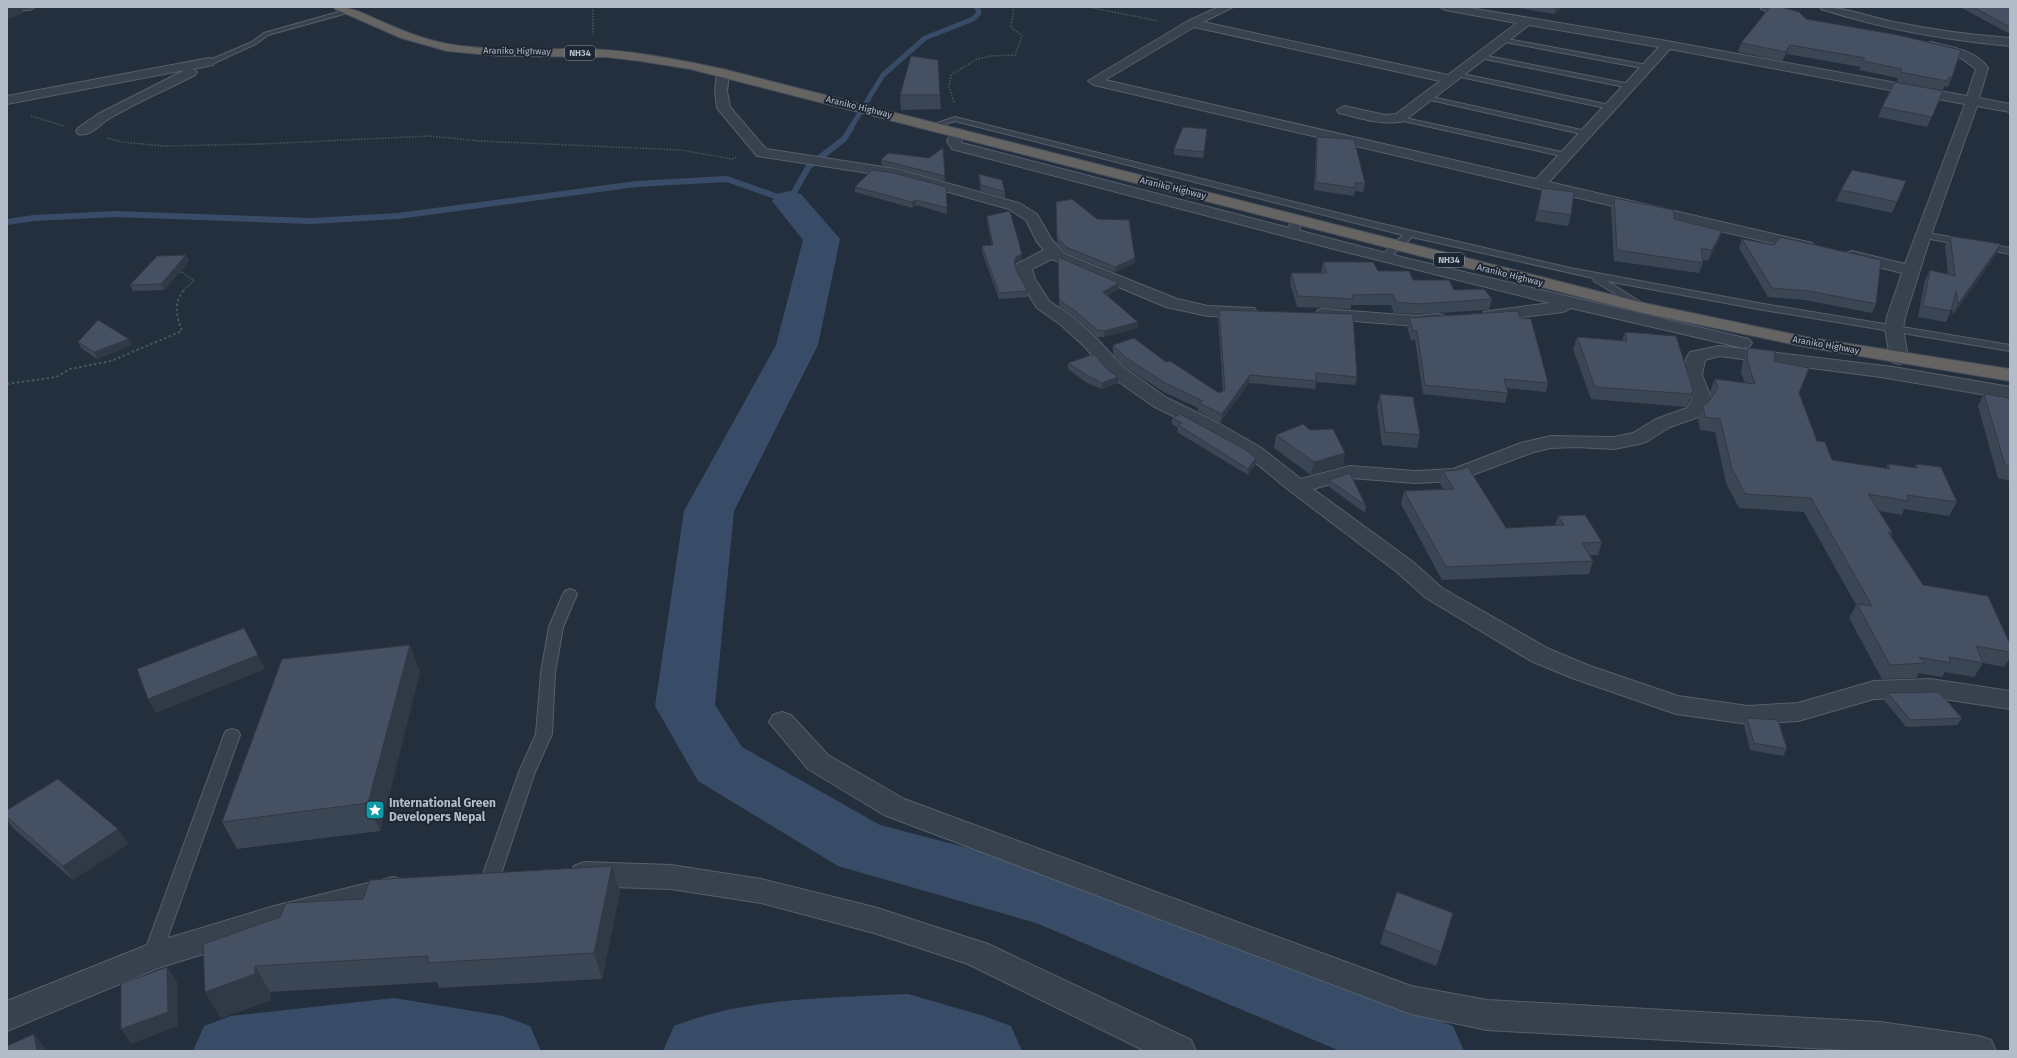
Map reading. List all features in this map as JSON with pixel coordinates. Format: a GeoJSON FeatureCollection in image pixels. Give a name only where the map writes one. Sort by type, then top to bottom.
{"type":"FeatureCollection","features":[{"type":"Feature","properties":{"kind":"highway","name":"Araniko Highway"},"geometry":{"type":"LineString","coordinates":[[344,9],[416,40],[447,48],[480,51],[589,53],[661,59],[723,73],[932,126],[956,126],[989,140],[1232,204],[1295,227],[1331,229],[1643,308],[1806,342],[1896,366],[2010,375]]}},
{"type":"Feature","properties":{"kind":"street"},"geometry":{"type":"LineString","coordinates":[[7,8],[30,7]]}},
{"type":"Feature","properties":{"kind":"street"},"geometry":{"type":"LineString","coordinates":[[1192,23],[1208,7]]}},
{"type":"Feature","properties":{"kind":"street"},"geometry":{"type":"LineString","coordinates":[[1228,7],[1192,23],[1094,81],[1818,248]]}},
{"type":"Feature","properties":{"kind":"street"},"geometry":{"type":"LineString","coordinates":[[1445,7],[1525,22],[1667,45],[2010,108]]}},
{"type":"Feature","properties":{"kind":"street"},"geometry":{"type":"LineString","coordinates":[[1765,7],[1811,21]]}},
{"type":"Feature","properties":{"kind":"street"},"geometry":{"type":"LineString","coordinates":[[1824,7],[1910,29],[1967,38],[2010,42]]}},
{"type":"Feature","properties":{"kind":"street"},"geometry":{"type":"LineString","coordinates":[[1344,110],[1385,119],[1399,118],[1525,22]]}},
{"type":"Feature","properties":{"kind":"street"},"geometry":{"type":"LineString","coordinates":[[1192,23],[1453,76]]}},
{"type":"Feature","properties":{"kind":"street"},"geometry":{"type":"LineString","coordinates":[[1896,366],[1894,329],[1911,270],[1972,101],[1982,68],[1977,62],[1952,51],[1917,43]]}},
{"type":"Feature","properties":{"kind":"street"},"geometry":{"type":"LineString","coordinates":[[1539,184],[1667,45]]}},
{"type":"Feature","properties":{"kind":"street"},"geometry":{"type":"LineString","coordinates":[[7,100],[209,62]]}},
{"type":"Feature","properties":{"kind":"street"},"geometry":{"type":"LineString","coordinates":[[83,131],[103,117],[209,62]]}},
{"type":"Feature","properties":{"kind":"street"},"geometry":{"type":"LineString","coordinates":[[723,73],[721,92],[724,108],[762,153],[896,173],[1014,206],[1032,217],[1045,242],[1059,257],[1172,303],[1208,311],[1264,313]]}},
{"type":"Feature","properties":{"kind":"street"},"geometry":{"type":"LineString","coordinates":[[956,126],[954,141],[958,146],[1044,167],[1135,193],[1295,227],[1385,257],[1574,305],[1807,358],[1896,366],[2010,392]]}},
{"type":"Feature","properties":{"kind":"street"},"geometry":{"type":"LineString","coordinates":[[1054,251],[1023,267],[1027,280],[1043,304],[1067,321],[1091,342],[1116,370],[1160,402],[1253,450],[1297,487],[1406,567],[1434,593],[1540,655],[1581,672],[1676,704],[1748,715],[1798,712],[1874,690],[1930,688],[2010,700]]}},
{"type":"Feature","properties":{"kind":"street"},"geometry":{"type":"LineString","coordinates":[[1841,254],[1911,270]]}},
{"type":"Feature","properties":{"kind":"street"},"geometry":{"type":"LineString","coordinates":[[1477,317],[1499,316],[1574,305],[1591,295]]}},
{"type":"Feature","properties":{"kind":"street"},"geometry":{"type":"LineString","coordinates":[[1312,314],[1416,321],[1454,318]]}},
{"type":"Feature","properties":{"kind":"street"},"geometry":{"type":"LineString","coordinates":[[1297,487],[1350,472],[1415,477],[1456,475],[1528,447],[1551,442],[1577,441],[1614,443],[1639,438],[1663,423],[1694,412],[1702,400],[1693,375],[1696,356],[1719,352],[1896,366]]}},
{"type":"Feature","properties":{"kind":"street"},"geometry":{"type":"LineString","coordinates":[[782,722],[818,762],[894,807],[1411,1000],[1487,1015],[1880,1037],[1979,1051]]}},
{"type":"Feature","properties":{"kind":"street"},"geometry":{"type":"LineString","coordinates":[[558,875],[671,877],[761,891],[874,920],[977,953],[1179,1051]]}},
{"type":"Feature","properties":{"kind":"street"},"geometry":{"type":"LineString","coordinates":[[461,881],[491,877],[521,876]]}},
{"type":"Feature","properties":{"kind":"street"},"geometry":{"type":"LineString","coordinates":[[7,1016],[152,956],[274,919],[386,890],[423,885]]}},
{"type":"Feature","properties":{"kind":"lane"},"geometry":{"type":"LineString","coordinates":[[209,62],[254,43],[266,34],[344,9]]}},
{"type":"Feature","properties":{"kind":"lane"},"geometry":{"type":"LineString","coordinates":[[1502,40],[1647,67]]}},
{"type":"Feature","properties":{"kind":"lane"},"geometry":{"type":"LineString","coordinates":[[1480,56],[1630,86]]}},
{"type":"Feature","properties":{"kind":"lane"},"geometry":{"type":"LineString","coordinates":[[1453,76],[1610,107]]}},
{"type":"Feature","properties":{"kind":"lane"},"geometry":{"type":"LineString","coordinates":[[1426,97],[1586,133]]}},
{"type":"Feature","properties":{"kind":"lane"},"geometry":{"type":"LineString","coordinates":[[1399,118],[1566,156]]}},
{"type":"Feature","properties":{"kind":"lane"},"geometry":{"type":"LineString","coordinates":[[956,126],[1004,131],[1141,164],[1410,233],[1509,257],[1580,272],[1734,302],[2010,348]]}},
{"type":"Feature","properties":{"kind":"lane"},"geometry":{"type":"LineString","coordinates":[[989,140],[1004,131]]}},
{"type":"Feature","properties":{"kind":"lane"},"geometry":{"type":"LineString","coordinates":[[1124,176],[1141,164]]}},
{"type":"Feature","properties":{"kind":"lane"},"geometry":{"type":"LineString","coordinates":[[1172,188],[1187,176]]}},
{"type":"Feature","properties":{"kind":"lane"},"geometry":{"type":"LineString","coordinates":[[1232,204],[1248,192]]}},
{"type":"Feature","properties":{"kind":"lane"},"geometry":{"type":"LineString","coordinates":[[1331,229],[1343,216]]}},
{"type":"Feature","properties":{"kind":"lane"},"geometry":{"type":"LineString","coordinates":[[1385,257],[1410,233]]}},
{"type":"Feature","properties":{"kind":"lane"},"geometry":{"type":"LineString","coordinates":[[1923,235],[2010,251]]}},
{"type":"Feature","properties":{"kind":"lane"},"geometry":{"type":"LineString","coordinates":[[1580,272],[1606,284],[1643,308]]}},
{"type":"Feature","properties":{"kind":"lane"},"geometry":{"type":"LineString","coordinates":[[491,877],[527,772],[544,734],[548,674],[556,627],[570,594]]}},
{"type":"Feature","properties":{"kind":"lane"},"geometry":{"type":"LineString","coordinates":[[152,956],[232,735]]}},
{"type":"Feature","properties":{"kind":"path"},"geometry":{"type":"LineString","coordinates":[[589,53],[593,37],[593,7]]}},
{"type":"Feature","properties":{"kind":"path"},"geometry":{"type":"LineString","coordinates":[[956,126],[958,112],[949,87],[951,75],[977,59],[991,56],[1014,55],[1022,36],[1012,27],[1014,7]]}},
{"type":"Feature","properties":{"kind":"path"},"geometry":{"type":"LineString","coordinates":[[1088,7],[1136,18],[1192,23]]}},
{"type":"Feature","properties":{"kind":"path"},"geometry":{"type":"LineString","coordinates":[[30,116],[122,142],[164,146],[261,144],[429,136],[480,141],[681,150],[732,159],[762,153]]}},
{"type":"Feature","properties":{"kind":"path"},"geometry":{"type":"LineString","coordinates":[[7,384],[56,377],[70,370],[111,361],[182,331],[175,314],[179,293],[194,281],[182,272],[169,273]]}},
{"type":"Feature","properties":{"kind":"building"},"geometry":{"type":"Polygon","coordinates":[[[1770,7],[1781,7],[1799,12],[1806,19],[1898,35],[1961,50],[1952,77],[1949,77],[1947,81],[1900,72],[1902,69],[1863,61],[1865,58],[1790,45],[1786,52],[1741,43],[1770,7]]]}},
{"type":"Feature","properties":{"kind":"building"},"geometry":{"type":"Polygon","coordinates":[[[1973,7],[2010,7],[2010,27],[1973,7]]]}},
{"type":"Feature","properties":{"kind":"building"},"geometry":{"type":"Polygon","coordinates":[[[911,56],[938,60],[940,95],[900,95],[911,56]]]}},
{"type":"Feature","properties":{"kind":"building"},"geometry":{"type":"Polygon","coordinates":[[[1895,82],[1943,91],[1932,117],[1882,107],[1895,82]]]}},
{"type":"Feature","properties":{"kind":"building"},"geometry":{"type":"Polygon","coordinates":[[[1183,127],[1207,129],[1204,152],[1174,149],[1183,127]]]}},
{"type":"Feature","properties":{"kind":"building"},"geometry":{"type":"Polygon","coordinates":[[[1317,137],[1354,139],[1365,183],[1355,183],[1355,188],[1316,182],[1317,137]]]}},
{"type":"Feature","properties":{"kind":"building"},"geometry":{"type":"Polygon","coordinates":[[[943,148],[945,176],[881,160],[888,153],[929,158],[943,148]]]}},
{"type":"Feature","properties":{"kind":"building"},"geometry":{"type":"Polygon","coordinates":[[[872,170],[894,173],[946,187],[947,208],[916,200],[912,202],[855,187],[872,170]]]}},
{"type":"Feature","properties":{"kind":"building"},"geometry":{"type":"Polygon","coordinates":[[[1852,170],[1906,181],[1897,202],[1841,190],[1852,170]]]}},
{"type":"Feature","properties":{"kind":"building"},"geometry":{"type":"Polygon","coordinates":[[[979,174],[1002,180],[1005,192],[981,185],[979,174]]]}},
{"type":"Feature","properties":{"kind":"building"},"geometry":{"type":"Polygon","coordinates":[[[1542,188],[1574,192],[1571,215],[1538,210],[1542,188]]]}},
{"type":"Feature","properties":{"kind":"building"},"geometry":{"type":"Polygon","coordinates":[[[1614,198],[1673,210],[1674,219],[1722,231],[1712,250],[1701,248],[1703,263],[1617,250],[1614,198]]]}},
{"type":"Feature","properties":{"kind":"building"},"geometry":{"type":"Polygon","coordinates":[[[1072,199],[1097,219],[1129,220],[1135,258],[1115,267],[1066,247],[1057,237],[1056,202],[1072,199]]]}},
{"type":"Feature","properties":{"kind":"building"},"geometry":{"type":"Polygon","coordinates":[[[1010,211],[1022,254],[1016,257],[1014,262],[1018,274],[1028,291],[999,293],[982,246],[993,245],[987,216],[1010,211]]]}},
{"type":"Feature","properties":{"kind":"building"},"geometry":{"type":"Polygon","coordinates":[[[1950,236],[2001,244],[1958,304],[1956,291],[1951,311],[1923,306],[1930,270],[1955,276],[1950,236]]]}},
{"type":"Feature","properties":{"kind":"building"},"geometry":{"type":"Polygon","coordinates":[[[1780,237],[1881,260],[1876,304],[1809,291],[1772,288],[1742,239],[1774,245],[1780,237]]]}},
{"type":"Feature","properties":{"kind":"building"},"geometry":{"type":"Polygon","coordinates":[[[186,255],[161,284],[130,285],[157,256],[186,255]]]}},
{"type":"Feature","properties":{"kind":"building"},"geometry":{"type":"Polygon","coordinates":[[[1058,257],[1119,283],[1103,292],[1138,322],[1104,331],[1097,330],[1074,310],[1059,300],[1058,257]]]}},
{"type":"Feature","properties":{"kind":"building"},"geometry":{"type":"Polygon","coordinates":[[[1323,262],[1373,262],[1378,271],[1409,271],[1413,280],[1449,280],[1454,290],[1484,289],[1492,299],[1418,304],[1396,302],[1393,294],[1352,295],[1353,299],[1298,296],[1291,273],[1327,273],[1323,262]]]}},
{"type":"Feature","properties":{"kind":"building"},"geometry":{"type":"Polygon","coordinates":[[[1219,310],[1353,314],[1357,377],[1316,373],[1316,381],[1250,375],[1222,414],[1199,403],[1203,401],[1165,383],[1125,357],[1113,345],[1134,338],[1166,362],[1170,361],[1219,393],[1225,390],[1219,310]]]}},
{"type":"Feature","properties":{"kind":"building"},"geometry":{"type":"Polygon","coordinates":[[[1518,311],[1520,318],[1531,319],[1548,383],[1504,379],[1508,393],[1425,385],[1417,331],[1413,331],[1409,318],[1518,311]]]}},
{"type":"Feature","properties":{"kind":"building"},"geometry":{"type":"Polygon","coordinates":[[[98,320],[129,339],[94,352],[78,342],[98,320]]]}},
{"type":"Feature","properties":{"kind":"building"},"geometry":{"type":"Polygon","coordinates":[[[1625,332],[1676,336],[1693,390],[1691,394],[1595,387],[1577,337],[1627,341],[1625,332]]]}},
{"type":"Feature","properties":{"kind":"building"},"geometry":{"type":"Polygon","coordinates":[[[1748,348],[1775,351],[1774,361],[1809,368],[1799,393],[1817,441],[1825,442],[1832,460],[1890,469],[1888,464],[1918,468],[1916,464],[1941,467],[1957,502],[1907,495],[1909,501],[1868,494],[1892,532],[1888,532],[1923,585],[1988,596],[2010,644],[2010,652],[1976,646],[1983,663],[1949,657],[1951,663],[1919,657],[1925,663],[1890,665],[1857,604],[1872,606],[1811,498],[1745,494],[1732,469],[1720,419],[1705,417],[1703,405],[1707,404],[1718,388],[1715,379],[1755,384],[1747,360],[1748,348]]]}},
{"type":"Feature","properties":{"kind":"building"},"geometry":{"type":"Polygon","coordinates":[[[1094,354],[1108,370],[1118,377],[1102,383],[1068,363],[1094,354]]]}},
{"type":"Feature","properties":{"kind":"building"},"geometry":{"type":"Polygon","coordinates":[[[1380,394],[1413,397],[1420,435],[1385,432],[1380,394]]]}},
{"type":"Feature","properties":{"kind":"building"},"geometry":{"type":"Polygon","coordinates":[[[1984,394],[2010,398],[2010,466],[2005,465],[1984,394]]]}},
{"type":"Feature","properties":{"kind":"building"},"geometry":{"type":"Polygon","coordinates":[[[1180,414],[1246,450],[1256,458],[1248,469],[1178,425],[1182,423],[1172,418],[1180,414]]]}},
{"type":"Feature","properties":{"kind":"building"},"geometry":{"type":"Polygon","coordinates":[[[1303,424],[1310,430],[1333,429],[1345,453],[1314,462],[1276,435],[1303,424]]]}},
{"type":"Feature","properties":{"kind":"building"},"geometry":{"type":"Polygon","coordinates":[[[1468,467],[1506,528],[1564,525],[1558,516],[1585,515],[1602,542],[1582,543],[1593,561],[1446,567],[1404,491],[1454,489],[1443,471],[1459,470],[1468,467]]]}},
{"type":"Feature","properties":{"kind":"building"},"geometry":{"type":"Polygon","coordinates":[[[1350,473],[1366,506],[1329,480],[1350,473]]]}},
{"type":"Feature","properties":{"kind":"building"},"geometry":{"type":"Polygon","coordinates":[[[244,628],[258,655],[148,699],[137,669],[244,628]]]}},
{"type":"Feature","properties":{"kind":"building"},"geometry":{"type":"Polygon","coordinates":[[[410,645],[368,803],[222,822],[282,659],[410,645]]]}},
{"type":"Feature","properties":{"kind":"building"},"geometry":{"type":"Polygon","coordinates":[[[1939,692],[1962,718],[1910,720],[1888,693],[1939,692]]]}},
{"type":"Feature","properties":{"kind":"building"},"geometry":{"type":"Polygon","coordinates":[[[1747,718],[1778,720],[1787,749],[1754,743],[1747,718]]]}},
{"type":"Feature","properties":{"kind":"building"},"geometry":{"type":"Polygon","coordinates":[[[58,779],[118,829],[63,866],[7,817],[7,810],[58,779]]]}},
{"type":"Feature","properties":{"kind":"building"},"geometry":{"type":"Polygon","coordinates":[[[612,866],[594,953],[428,963],[428,956],[255,966],[255,974],[205,992],[203,944],[280,917],[286,903],[363,899],[370,880],[612,866]]]}},
{"type":"Feature","properties":{"kind":"building"},"geometry":{"type":"Polygon","coordinates":[[[1397,892],[1453,913],[1441,952],[1384,930],[1397,892]]]}},
{"type":"Feature","properties":{"kind":"building"},"geometry":{"type":"Polygon","coordinates":[[[167,967],[168,1012],[121,1029],[121,984],[167,967]]]}},
{"type":"Feature","properties":{"kind":"building"},"geometry":{"type":"Polygon","coordinates":[[[34,1034],[37,1051],[7,1051],[7,1046],[34,1034]]]}},
{"type":"Feature","properties":{"kind":"waterway"},"geometry":{"type":"LineString","coordinates":[[850,129],[883,75],[925,38],[973,19],[979,13],[977,7]]}},
{"type":"Feature","properties":{"kind":"waterway"},"geometry":{"type":"LineString","coordinates":[[7,222],[34,218],[115,214],[311,221],[398,216],[636,184],[727,179],[789,201],[809,166],[844,139],[851,128]]}},
{"type":"Feature","properties":{"kind":"waterway"},"geometry":{"type":"LineString","coordinates":[[789,201],[822,239],[797,345],[709,511],[685,706],[720,764],[862,847],[1049,898],[1426,1051]]}},
{"type":"Feature","properties":{"kind":"waterway"},"geometry":{"type":"LineString","coordinates":[[701,1051],[767,1037],[908,1028],[984,1051]]}},
{"type":"Feature","properties":{"kind":"waterway"},"geometry":{"type":"LineString","coordinates":[[231,1051],[394,1033],[503,1051]]}},
{"type":"Feature","properties":{"kind":"place","name":"International Green Developers Nepal"},"geometry":{"type":"Point","coordinates":[375,810]}}]}
